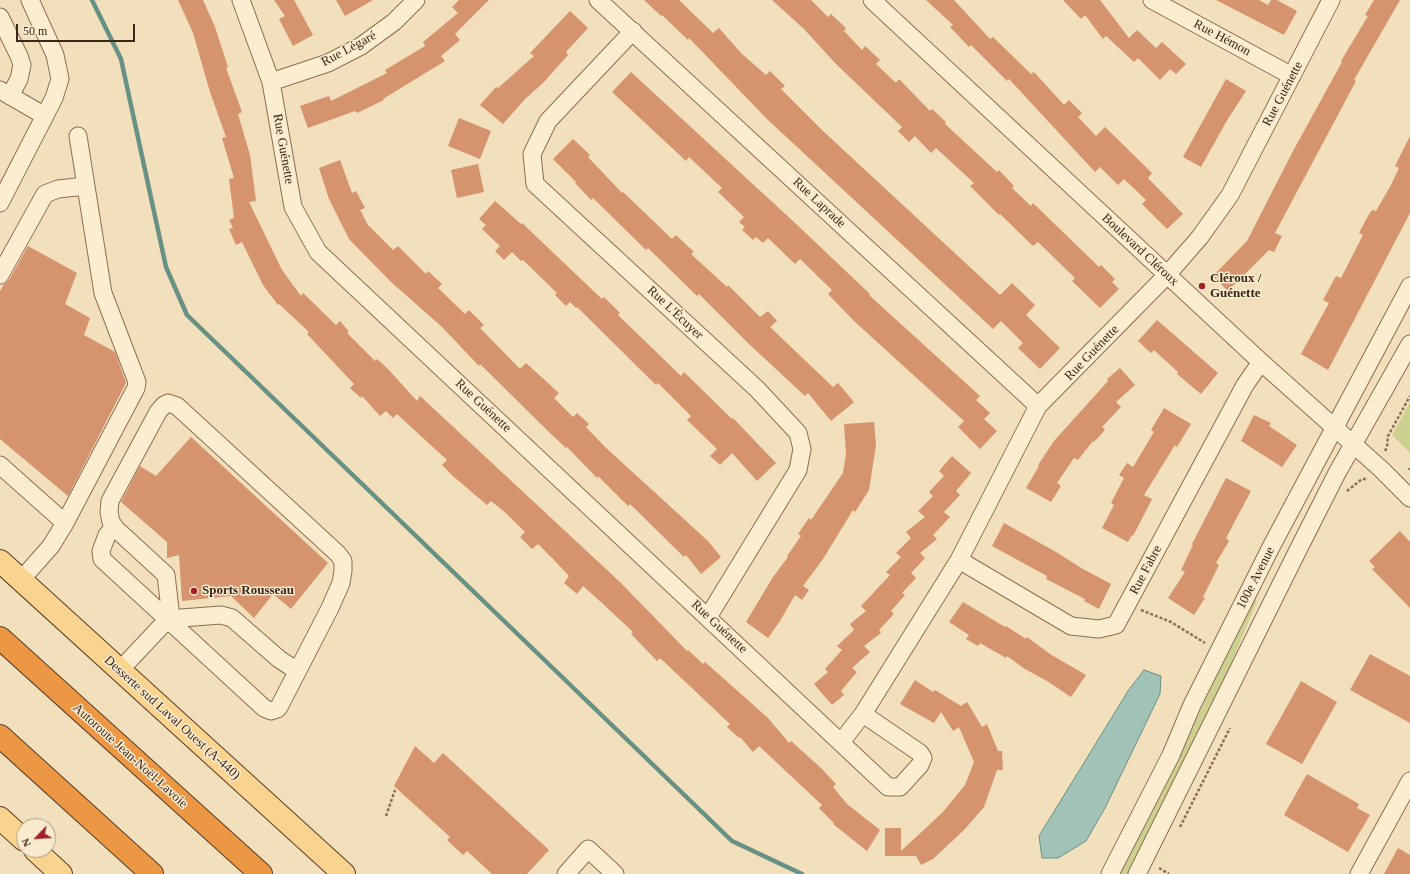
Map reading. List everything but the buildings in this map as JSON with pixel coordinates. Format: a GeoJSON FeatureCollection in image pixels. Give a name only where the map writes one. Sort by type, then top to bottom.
{"type":"FeatureCollection","features":[{"type":"Feature","properties":{"kind":"highway"},"geometry":{"type":"LineString","coordinates":[[0,621],[109,736]]}},
{"type":"Feature","properties":{"kind":"highway","name":"Autoroute Jean-Noël-Lavoie"},"geometry":{"type":"LineString","coordinates":[[0,638],[260,874]]}},
{"type":"Feature","properties":{"kind":"highway"},"geometry":{"type":"LineString","coordinates":[[0,736],[152,874]]}},
{"type":"Feature","properties":{"kind":"main road","name":"Desserte sud Laval Ouest (A-440)"},"geometry":{"type":"LineString","coordinates":[[0,561],[344,874]]}},
{"type":"Feature","properties":{"kind":"main road"},"geometry":{"type":"LineString","coordinates":[[0,818],[16,833]]}},
{"type":"Feature","properties":{"kind":"main road"},"geometry":{"type":"LineString","coordinates":[[43,858],[60,874]]}},
{"type":"Feature","properties":{"kind":"street"},"geometry":{"type":"LineString","coordinates":[[0,202],[45,116],[57,91],[60,79],[51,44],[30,0]]}},
{"type":"Feature","properties":{"kind":"street","name":"Rue Guénette"},"geometry":{"type":"LineString","coordinates":[[241,0],[271,82],[293,207],[318,252],[888,787],[900,787],[920,765],[923,758],[920,753],[863,714]]}},
{"type":"Feature","properties":{"kind":"street","name":"Rue Légaré"},"geometry":{"type":"LineString","coordinates":[[271,82],[328,63],[361,46],[394,22],[416,0]]}},
{"type":"Feature","properties":{"kind":"street","name":"Rue Laprade"},"geometry":{"type":"LineString","coordinates":[[598,0],[1038,406]]}},
{"type":"Feature","properties":{"kind":"street","name":"Boulevard Cléroux"},"geometry":{"type":"LineString","coordinates":[[872,0],[1167,275],[1410,498]]}},
{"type":"Feature","properties":{"kind":"street","name":"Rue Hémon"},"geometry":{"type":"LineString","coordinates":[[1152,0],[1292,76]]}},
{"type":"Feature","properties":{"kind":"street","name":"Rue Guénette"},"geometry":{"type":"LineString","coordinates":[[841,742],[863,714],[959,560],[1038,406],[1167,275],[1200,237],[1230,195],[1331,0]]}},
{"type":"Feature","properties":{"kind":"street"},"geometry":{"type":"LineString","coordinates":[[0,17],[22,65],[19,79],[5,93],[45,116]]}},
{"type":"Feature","properties":{"kind":"street","name":"Rue L'Écuyer"},"geometry":{"type":"LineString","coordinates":[[633,31],[548,121],[532,154],[535,184],[757,389],[798,433],[802,450],[798,470],[708,617]]}},
{"type":"Feature","properties":{"kind":"street"},"geometry":{"type":"LineString","coordinates":[[21,580],[51,546],[65,523],[136,388],[137,382],[106,305],[78,136]]}},
{"type":"Feature","properties":{"kind":"street"},"geometry":{"type":"LineString","coordinates":[[0,275],[45,194],[58,189],[86,186]]}},
{"type":"Feature","properties":{"kind":"street","name":"100e Avenue"},"geometry":{"type":"LineString","coordinates":[[1110,874],[1171,755],[1192,705],[1244,601],[1334,427],[1410,286]]}},
{"type":"Feature","properties":{"kind":"street","name":"100e Avenue"},"geometry":{"type":"LineString","coordinates":[[1137,874],[1294,558],[1410,344]]}},
{"type":"Feature","properties":{"kind":"street","name":"Rue Fabre"},"geometry":{"type":"LineString","coordinates":[[959,560],[1071,626],[1099,629],[1116,625],[1245,385],[1261,362]]}},
{"type":"Feature","properties":{"kind":"street"},"geometry":{"type":"LineString","coordinates":[[114,527],[107,536],[101,551],[102,559],[168,619],[264,708],[271,711],[279,707],[341,583],[343,561],[338,554],[177,406],[168,403],[161,409],[113,496],[109,512],[114,527],[166,575],[170,609],[168,619],[120,670]]}},
{"type":"Feature","properties":{"kind":"street"},"geometry":{"type":"LineString","coordinates":[[0,465],[65,523]]}},
{"type":"Feature","properties":{"kind":"street"},"geometry":{"type":"LineString","coordinates":[[168,619],[220,615],[232,618],[279,659],[297,671]]}},
{"type":"Feature","properties":{"kind":"street"},"geometry":{"type":"LineString","coordinates":[[1359,874],[1410,781]]}},
{"type":"Feature","properties":{"kind":"street"},"geometry":{"type":"LineString","coordinates":[[566,874],[588,849],[615,874]]}},
{"type":"Feature","properties":{"kind":"path"},"geometry":{"type":"LineString","coordinates":[[1387,447],[1388,436],[1410,396]]}},
{"type":"Feature","properties":{"kind":"path"},"geometry":{"type":"LineString","coordinates":[[1139,610],[1171,622],[1207,644]]}},
{"type":"Feature","properties":{"kind":"path"},"geometry":{"type":"LineString","coordinates":[[386,816],[395,790]]}},
{"type":"Feature","properties":{"kind":"path"},"geometry":{"type":"LineString","coordinates":[[1159,868],[1169,874]]}},
{"type":"Feature","properties":{"kind":"green space"},"geometry":{"type":"Polygon","coordinates":[[[1410,402],[1410,453],[1392,435],[1410,402]]]}},
{"type":"Feature","properties":{"kind":"green space"},"geometry":{"type":"Polygon","coordinates":[[[1255,599],[1257,601],[1220,691],[1130,874],[1117,874],[1180,751],[1255,599]]]}},
{"type":"Feature","properties":{"kind":"water"},"geometry":{"type":"Polygon","coordinates":[[[1144,670],[1161,676],[1160,694],[1105,808],[1086,841],[1058,858],[1042,858],[1039,836],[1128,691],[1144,670]]]}},
{"type":"Feature","properties":{"kind":"waterway"},"geometry":{"type":"LineString","coordinates":[[92,0],[121,59],[166,267],[187,315],[732,841],[802,874]]}},
{"type":"Feature","properties":{"kind":"place","name":"Cléroux / Guénette"},"geometry":{"type":"Point","coordinates":[1202,286]}},
{"type":"Feature","properties":{"kind":"place","name":"Sports Rousseau"},"geometry":{"type":"Point","coordinates":[194,591]}}]}
